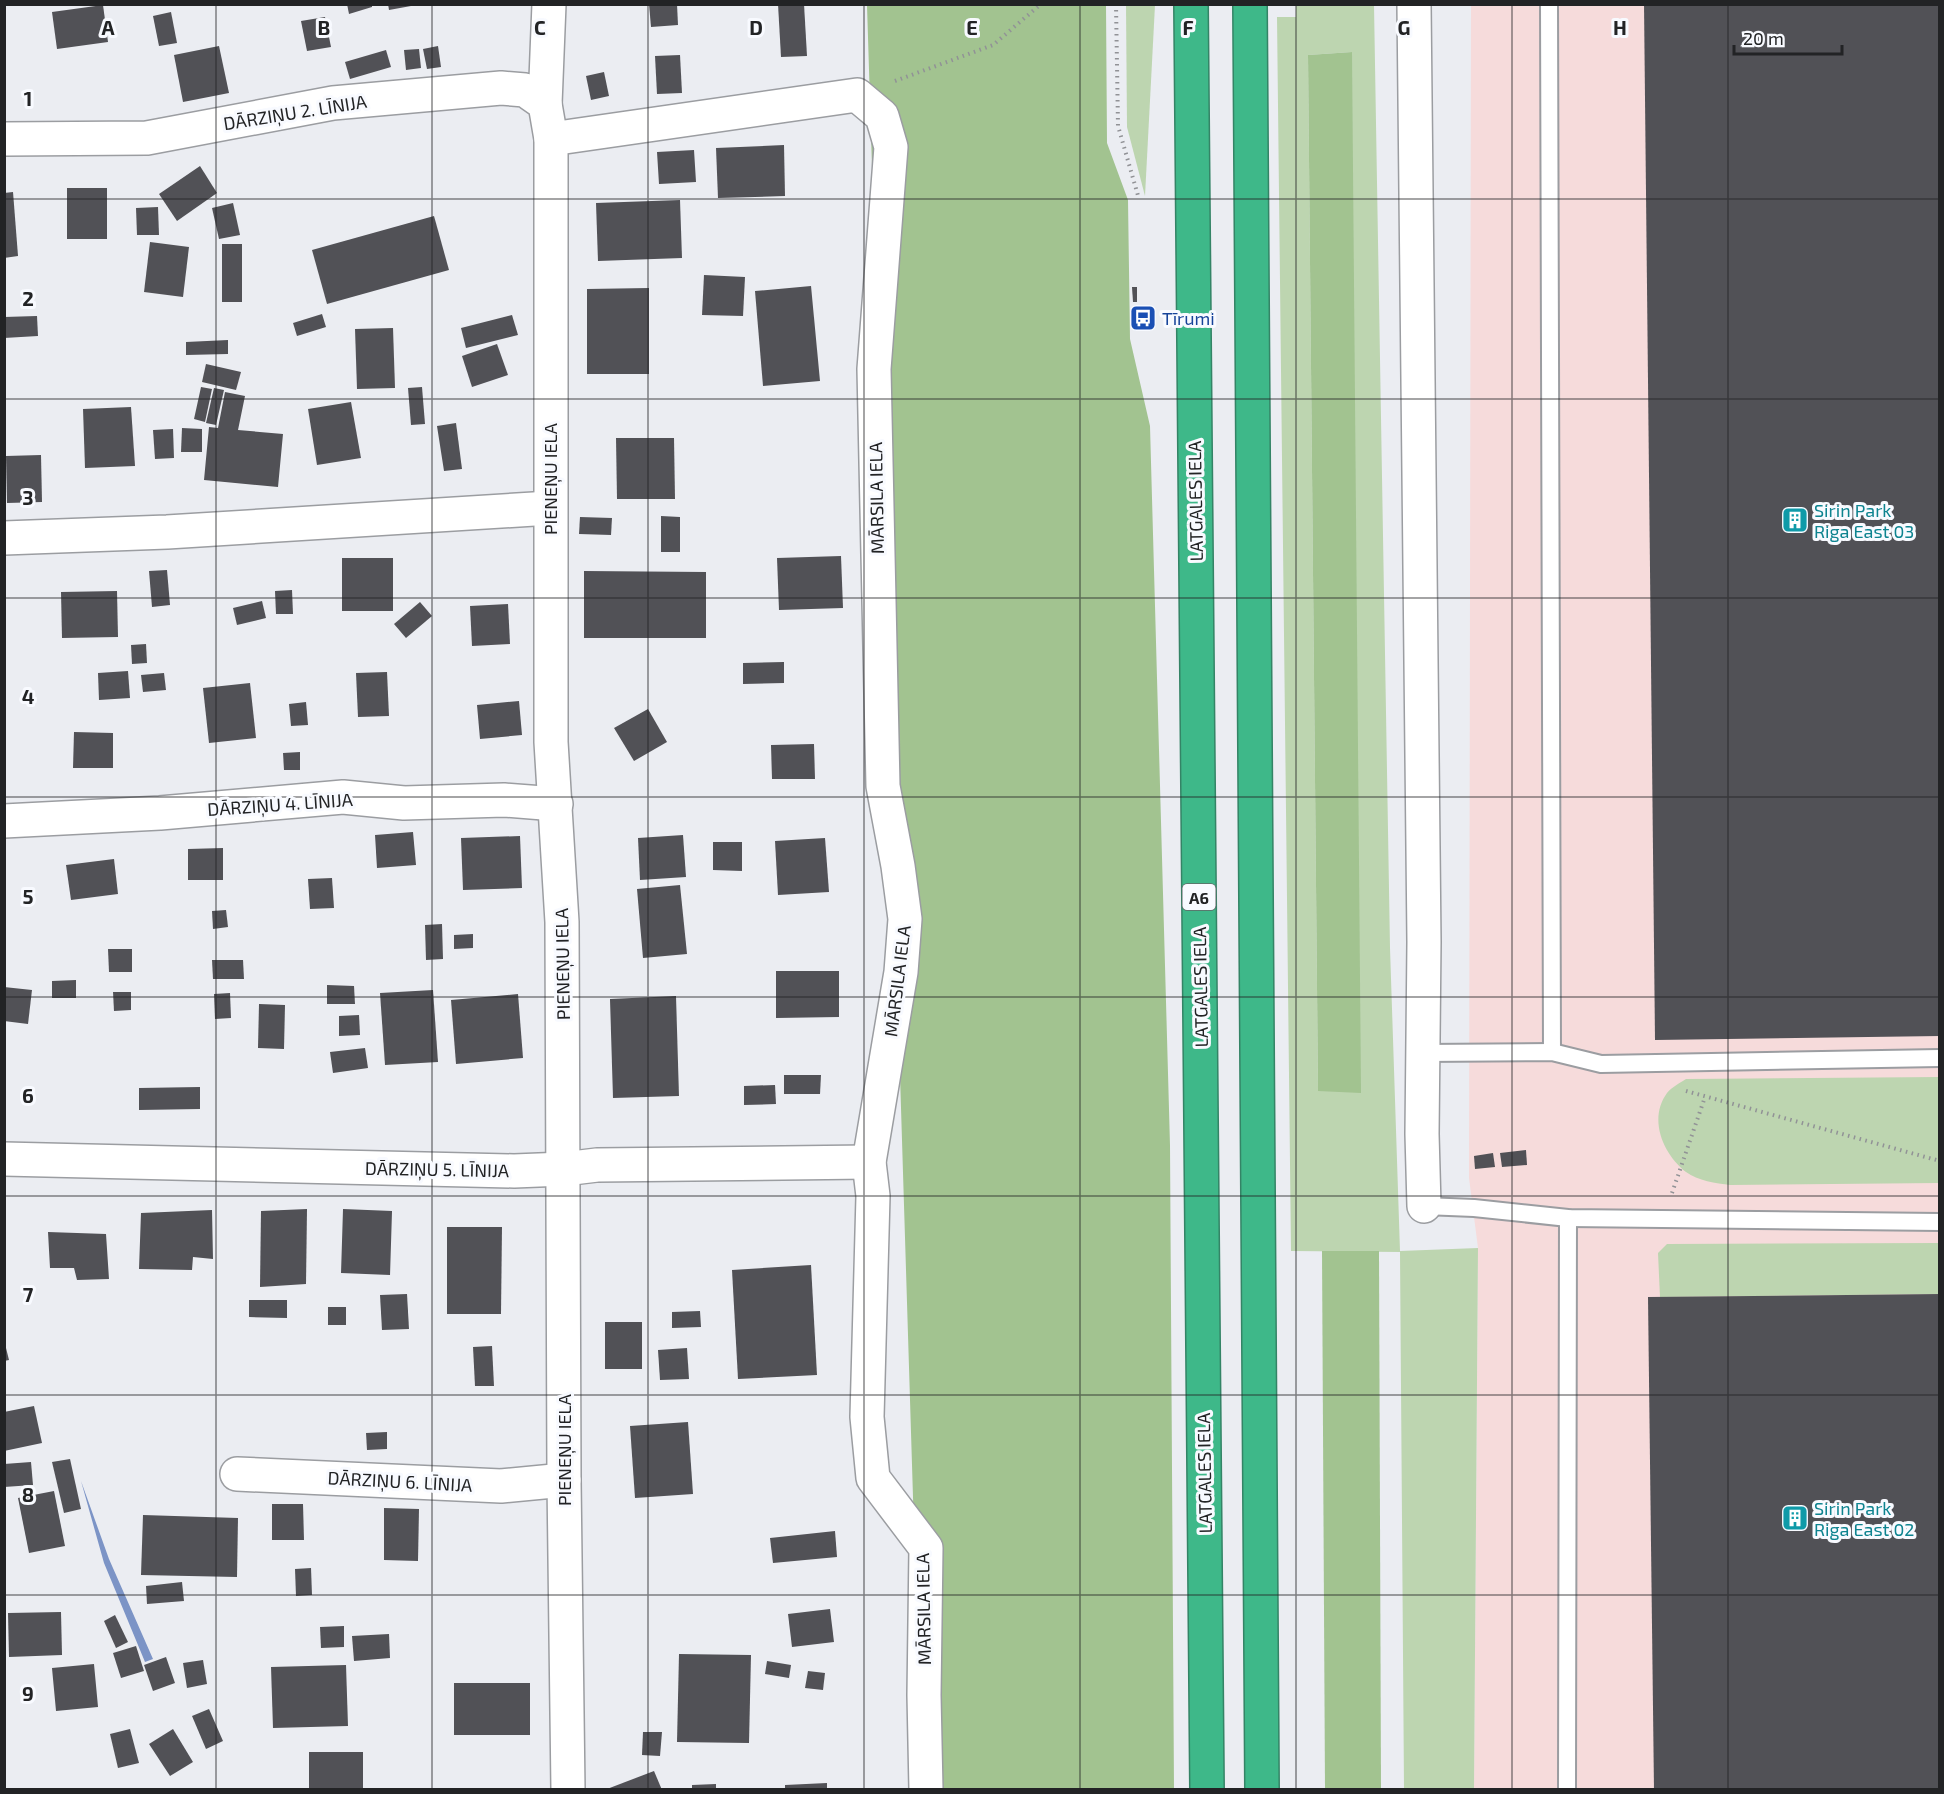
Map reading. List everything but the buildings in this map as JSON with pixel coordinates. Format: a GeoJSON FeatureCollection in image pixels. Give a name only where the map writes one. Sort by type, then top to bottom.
{"type":"FeatureCollection","features":[{"type":"Feature","properties":{"kind":"highway","name":"LATGALES IELA"},"geometry":{"type":"LineString","coordinates":[[1191,4],[1207,1790]]}},
{"type":"Feature","properties":{"kind":"highway"},"geometry":{"type":"LineString","coordinates":[[1250,4],[1262,1790]]}},
{"type":"Feature","properties":{"kind":"street"},"geometry":{"type":"LineString","coordinates":[[549,4],[545,104],[551,139],[857,95]]}},
{"type":"Feature","properties":{"kind":"street"},"geometry":{"type":"LineString","coordinates":[[1413,4],[1424,942],[1422,1134],[1425,1206]]}},
{"type":"Feature","properties":{"kind":"street","name":"DĀRZIŅU 2. LĪNIJA"},"geometry":{"type":"LineString","coordinates":[[4,139],[147,138],[333,103],[501,88],[525,90],[545,104]]}},
{"type":"Feature","properties":{"kind":"street","name":"MĀRSILA IELA"},"geometry":{"type":"LineString","coordinates":[[857,95],[882,116],[891,147],[874,381],[883,786],[905,919],[901,972],[869,1162],[873,1196],[867,1417],[873,1478],[926,1548],[924,1695],[926,1790]]}},
{"type":"Feature","properties":{"kind":"street","name":"PIENEŅU IELA"},"geometry":{"type":"LineString","coordinates":[[551,139],[551,742],[562,922],[564,1480],[568,1790]]}},
{"type":"Feature","properties":{"kind":"street"},"geometry":{"type":"LineString","coordinates":[[4,538],[168,532],[550,508]]}},
{"type":"Feature","properties":{"kind":"street","name":"DĀRZIŅU 4. LĪNIJA"},"geometry":{"type":"LineString","coordinates":[[4,821],[160,813],[343,797],[404,803],[504,800],[556,804]]}},
{"type":"Feature","properties":{"kind":"street","name":"DĀRZIŅU 5. LĪNIJA"},"geometry":{"type":"LineString","coordinates":[[4,1159],[514,1171],[597,1165],[869,1162]]}},
{"type":"Feature","properties":{"kind":"street","name":"DĀRZIŅU 6. LĪNIJA"},"geometry":{"type":"LineString","coordinates":[[237,1473],[501,1486],[564,1480]]}},
{"type":"Feature","properties":{"kind":"lane"},"geometry":{"type":"LineString","coordinates":[[1549,4],[1552,1052]]}},
{"type":"Feature","properties":{"kind":"lane"},"geometry":{"type":"LineString","coordinates":[[1423,1053],[1552,1052],[1601,1064],[1940,1058]]}},
{"type":"Feature","properties":{"kind":"lane"},"geometry":{"type":"LineString","coordinates":[[1425,1206],[1474,1208],[1568,1218],[1940,1222]]}},
{"type":"Feature","properties":{"kind":"lane"},"geometry":{"type":"LineString","coordinates":[[1567,1790],[1568,1218]]}},
{"type":"Feature","properties":{"kind":"path"},"geometry":{"type":"LineString","coordinates":[[857,95],[993,45],[1041,4]]}},
{"type":"Feature","properties":{"kind":"path"},"geometry":{"type":"LineString","coordinates":[[1116,4],[1118,126],[1139,200]]}},
{"type":"Feature","properties":{"kind":"path"},"geometry":{"type":"LineString","coordinates":[[1659,1064],[1673,1087],[1940,1161]]}},
{"type":"Feature","properties":{"kind":"path"},"geometry":{"type":"LineString","coordinates":[[1664,1219],[1705,1097]]}},
{"type":"Feature","properties":{"kind":"shaded area"},"geometry":{"type":"Polygon","coordinates":[[[1471,5],[1939,5],[1939,1789],[1474,1789],[1478,1248],[1469,1178],[1471,5]]]}},
{"type":"Feature","properties":{"kind":"green space"},"geometry":{"type":"Polygon","coordinates":[[[867,5],[1106,5],[1107,143],[1128,200],[1130,339],[1150,426],[1170,1145],[1174,1789],[922,1789],[867,5]]]}},
{"type":"Feature","properties":{"kind":"green space"},"geometry":{"type":"Polygon","coordinates":[[[1126,5],[1155,5],[1145,196],[1127,127],[1126,5]]]}},
{"type":"Feature","properties":{"kind":"green space"},"geometry":{"type":"Polygon","coordinates":[[[1296,5],[1374,5],[1390,948],[1400,1251],[1478,1248],[1474,1789],[1404,1789],[1400,1252],[1291,1251],[1277,17],[1296,17],[1296,5]],[[1352,52],[1308,55],[1318,1091],[1352,52]]]}},
{"type":"Feature","properties":{"kind":"green space"},"geometry":{"type":"Polygon","coordinates":[[[1352,52],[1361,1093],[1318,1091],[1308,55],[1352,52]]]}},
{"type":"Feature","properties":{"kind":"green space"},"geometry":{"type":"Polygon","coordinates":[[[1939,1077],[1939,1183],[1730,1185],[1702,1180],[1686,1172],[1671,1156],[1661,1136],[1659,1114],[1661,1103],[1667,1093],[1686,1079],[1939,1077]]]}},
{"type":"Feature","properties":{"kind":"green space"},"geometry":{"type":"Polygon","coordinates":[[[1939,1243],[1939,1294],[1660,1297],[1658,1253],[1667,1244],[1939,1243]]]}},
{"type":"Feature","properties":{"kind":"green space"},"geometry":{"type":"Polygon","coordinates":[[[1322,1251],[1379,1251],[1381,1789],[1325,1789],[1322,1251]]]}},
{"type":"Feature","properties":{"kind":"water"},"geometry":{"type":"Polygon","coordinates":[[[81,1481],[109,1559],[153,1659],[145,1662],[104,1563],[81,1481]]]}},
{"type":"Feature","properties":{"kind":"place","name":"Tīrumi"},"geometry":{"type":"Point","coordinates":[1143,318]}},
{"type":"Feature","properties":{"kind":"place","name":"Sirin Park Riga East 03"},"geometry":{"type":"Point","coordinates":[1795,520]}},
{"type":"Feature","properties":{"kind":"place","name":"Sirin Park Riga East 02"},"geometry":{"type":"Point","coordinates":[1795,1518]}}]}
